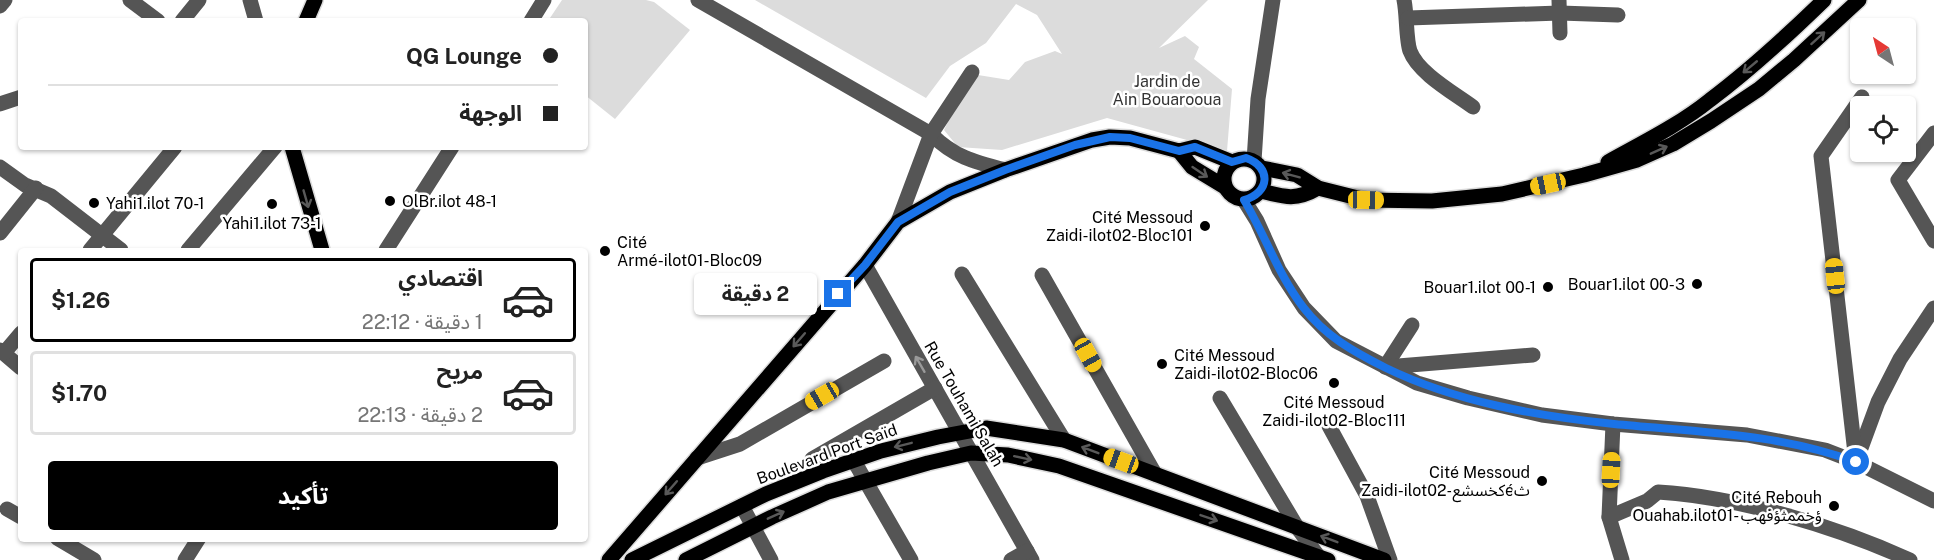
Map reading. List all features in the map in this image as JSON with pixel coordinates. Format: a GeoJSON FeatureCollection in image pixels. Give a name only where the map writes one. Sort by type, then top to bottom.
{"type":"FeatureCollection","features":[{"type":"Feature","properties":{"kind":"main road"},"geometry":{"type":"LineString","coordinates":[[307,18],[315,0]]}},
{"type":"Feature","properties":{"kind":"main road"},"geometry":{"type":"LineString","coordinates":[[1584,175],[1659,133],[1709,101],[1775,46],[1824,0]]}},
{"type":"Feature","properties":{"kind":"main road"},"geometry":{"type":"LineString","coordinates":[[609,560],[865,265],[898,222],[950,192],[1083,142],[1110,137],[1140,140],[1179,151],[1195,147],[1232,162],[1246,158],[1258,165],[1297,175],[1318,189],[1366,200],[1432,201],[1502,194],[1637,160],[1673,144],[1711,122],[1759,89],[1859,0]]}},
{"type":"Feature","properties":{"kind":"main road"},"geometry":{"type":"LineString","coordinates":[[293,150],[321,248]]}},
{"type":"Feature","properties":{"kind":"main road"},"geometry":{"type":"LineString","coordinates":[[1179,151],[1192,167],[1225,187],[1234,197],[1244,200],[1261,191],[1264,180],[1258,165]]}},
{"type":"Feature","properties":{"kind":"main road"},"geometry":{"type":"LineString","coordinates":[[1225,187],[1224,173],[1232,162]]}},
{"type":"Feature","properties":{"kind":"main road"},"geometry":{"type":"LineString","coordinates":[[1261,191],[1295,198],[1318,189]]}},
{"type":"Feature","properties":{"kind":"main road","name":"Boulevard Port Saïd"},"geometry":{"type":"LineString","coordinates":[[632,560],[766,494],[854,461],[881,451],[986,428],[1064,440],[1384,560]]}},
{"type":"Feature","properties":{"kind":"main road"},"geometry":{"type":"LineString","coordinates":[[686,560],[828,492],[927,463],[971,453],[1008,455],[1059,466],[1323,558]]}},
{"type":"Feature","properties":{"kind":"street"},"geometry":{"type":"LineString","coordinates":[[0,6],[5,0]]}},
{"type":"Feature","properties":{"kind":"street"},"geometry":{"type":"LineString","coordinates":[[130,0],[154,18]]}},
{"type":"Feature","properties":{"kind":"street"},"geometry":{"type":"LineString","coordinates":[[184,18],[199,0]]}},
{"type":"Feature","properties":{"kind":"street"},"geometry":{"type":"LineString","coordinates":[[250,0],[255,18]]}},
{"type":"Feature","properties":{"kind":"street"},"geometry":{"type":"LineString","coordinates":[[533,18],[544,0]]}},
{"type":"Feature","properties":{"kind":"street"},"geometry":{"type":"LineString","coordinates":[[698,0],[931,135],[952,153],[1005,170]]}},
{"type":"Feature","properties":{"kind":"street"},"geometry":{"type":"LineString","coordinates":[[1258,165],[1258,99],[1273,0]]}},
{"type":"Feature","properties":{"kind":"street"},"geometry":{"type":"LineString","coordinates":[[1404,0],[1408,18],[1410,51],[1420,68],[1473,107]]}},
{"type":"Feature","properties":{"kind":"street"},"geometry":{"type":"LineString","coordinates":[[1408,18],[1559,6],[1618,15]]}},
{"type":"Feature","properties":{"kind":"street"},"geometry":{"type":"LineString","coordinates":[[1559,6],[1560,33]]}},
{"type":"Feature","properties":{"kind":"street"},"geometry":{"type":"LineString","coordinates":[[898,222],[931,135],[972,72]]}},
{"type":"Feature","properties":{"kind":"street"},"geometry":{"type":"LineString","coordinates":[[0,104],[18,98]]}},
{"type":"Feature","properties":{"kind":"street"},"geometry":{"type":"LineString","coordinates":[[1850,114],[1821,156],[1856,462]]}},
{"type":"Feature","properties":{"kind":"street"},"geometry":{"type":"LineString","coordinates":[[1934,133],[1899,180],[1934,241]]}},
{"type":"Feature","properties":{"kind":"street"},"geometry":{"type":"LineString","coordinates":[[92,248],[173,150]]}},
{"type":"Feature","properties":{"kind":"street"},"geometry":{"type":"LineString","coordinates":[[190,248],[272,150]]}},
{"type":"Feature","properties":{"kind":"street"},"geometry":{"type":"LineString","coordinates":[[387,248],[450,150]]}},
{"type":"Feature","properties":{"kind":"street"},"geometry":{"type":"LineString","coordinates":[[0,166],[25,185],[51,196],[118,248]]}},
{"type":"Feature","properties":{"kind":"street"},"geometry":{"type":"LineString","coordinates":[[0,233],[36,188]]}},
{"type":"Feature","properties":{"kind":"street"},"geometry":{"type":"LineString","coordinates":[[1244,200],[1257,221],[1279,270],[1304,308],[1336,341],[1418,383],[1468,398],[1542,415],[1613,424],[1747,435],[1825,450],[1856,462],[1934,501]]}},
{"type":"Feature","properties":{"kind":"street","name":"Rue Touhami Salah"},"geometry":{"type":"LineString","coordinates":[[865,265],[1029,556]]}},
{"type":"Feature","properties":{"kind":"street"},"geometry":{"type":"LineString","coordinates":[[962,274],[1064,440]]}},
{"type":"Feature","properties":{"kind":"street"},"geometry":{"type":"LineString","coordinates":[[1042,275],[1155,474]]}},
{"type":"Feature","properties":{"kind":"street"},"geometry":{"type":"LineString","coordinates":[[1856,462],[1878,402],[1900,359],[1932,314]]}},
{"type":"Feature","properties":{"kind":"street"},"geometry":{"type":"LineString","coordinates":[[1385,367],[1412,325]]}},
{"type":"Feature","properties":{"kind":"street"},"geometry":{"type":"LineString","coordinates":[[18,336],[2,352],[18,365]]}},
{"type":"Feature","properties":{"kind":"street"},"geometry":{"type":"LineString","coordinates":[[1385,367],[1533,355]]}},
{"type":"Feature","properties":{"kind":"street"},"geometry":{"type":"LineString","coordinates":[[697,458],[740,444],[884,361]]}},
{"type":"Feature","properties":{"kind":"street"},"geometry":{"type":"LineString","coordinates":[[812,459],[935,388]]}},
{"type":"Feature","properties":{"kind":"street"},"geometry":{"type":"LineString","coordinates":[[1220,398],[1297,527],[1323,558]]}},
{"type":"Feature","properties":{"kind":"street"},"geometry":{"type":"LineString","coordinates":[[1613,424],[1609,517],[1622,560]]}},
{"type":"Feature","properties":{"kind":"street"},"geometry":{"type":"LineString","coordinates":[[1329,426],[1366,496],[1390,560]]}},
{"type":"Feature","properties":{"kind":"street"},"geometry":{"type":"LineString","coordinates":[[854,461],[911,560]]}},
{"type":"Feature","properties":{"kind":"street"},"geometry":{"type":"LineString","coordinates":[[1609,517],[1647,501],[1658,492],[1692,494],[1759,509],[1836,531],[1878,545],[1910,560]]}},
{"type":"Feature","properties":{"kind":"street"},"geometry":{"type":"LineString","coordinates":[[742,506],[771,560]]}},
{"type":"Feature","properties":{"kind":"street"},"geometry":{"type":"LineString","coordinates":[[7,509],[18,515]]}},
{"type":"Feature","properties":{"kind":"street"},"geometry":{"type":"LineString","coordinates":[[64,542],[94,560]]}},
{"type":"Feature","properties":{"kind":"street"},"geometry":{"type":"LineString","coordinates":[[185,560],[193,542]]}},
{"type":"Feature","properties":{"kind":"street"},"geometry":{"type":"LineString","coordinates":[[1011,560],[1029,556]]}},
{"type":"Feature","properties":{"kind":"green space"},"geometry":{"type":"Polygon","coordinates":[[[562,0],[646,0],[654,2],[690,30],[615,119],[588,97],[588,18],[550,18],[562,0]]]}},
{"type":"Feature","properties":{"kind":"green space","name":"Jardin de Ain Bouarooua"},"geometry":{"type":"Polygon","coordinates":[[[755,0],[1208,0],[1159,48],[1185,36],[1199,47],[1194,59],[1232,89],[1227,151],[1107,118],[1002,150],[958,147],[944,130],[957,103],[978,75],[1009,80],[1025,62],[1055,51],[1062,54],[1037,15],[1016,4],[986,43],[950,66],[926,98],[755,0]]]}},
{"type":"Feature","properties":{"kind":"place","name":"OlBr.ilot 48-1"},"geometry":{"type":"Point","coordinates":[390,201]}},
{"type":"Feature","properties":{"kind":"place","name":"Yahi1.ilot 70-1"},"geometry":{"type":"Point","coordinates":[94,203]}},
{"type":"Feature","properties":{"kind":"place","name":"Yahi1.ilot 73-1"},"geometry":{"type":"Point","coordinates":[272,204]}},
{"type":"Feature","properties":{"kind":"place","name":"Cité Messoud Zaidi-ilot02-Bloc101"},"geometry":{"type":"Point","coordinates":[1205,226]}},
{"type":"Feature","properties":{"kind":"place","name":"Cité Armé-ilot01-Bloc09"},"geometry":{"type":"Point","coordinates":[605,251]}},
{"type":"Feature","properties":{"kind":"place","name":"Bouar1.ilot 00-3"},"geometry":{"type":"Point","coordinates":[1697,284]}},
{"type":"Feature","properties":{"kind":"place","name":"Bouar1.ilot 00-1"},"geometry":{"type":"Point","coordinates":[1548,287]}},
{"type":"Feature","properties":{"kind":"place","name":"Cité Messoud Zaidi-ilot02-Bloc06"},"geometry":{"type":"Point","coordinates":[1162,364]}},
{"type":"Feature","properties":{"kind":"place","name":"Cité Messoud Zaidi-ilot02-Bloc111"},"geometry":{"type":"Point","coordinates":[1334,383]}},
{"type":"Feature","properties":{"kind":"place","name":"Cité Messoud Zaidi-ilot02-كخسشعéث"},"geometry":{"type":"Point","coordinates":[1542,481]}},
{"type":"Feature","properties":{"kind":"place","name":"Cité Rebouh Ouahab.ilot01- ؤخممثؤفهب"},"geometry":{"type":"Point","coordinates":[1834,506]}},
{"type":"Feature","properties":{"kind":"route"},"geometry":{"type":"LineString","coordinates":[[838,294],[865,265],[898,222],[950,192],[986,177],[1075,145],[1110,137],[1140,140],[1179,151],[1195,147],[1232,162],[1246,158],[1262,168],[1264,180],[1261,191],[1244,200],[1257,221],[1279,270],[1304,308],[1336,341],[1376,363],[1418,383],[1468,398],[1542,415],[1613,424],[1747,435],[1825,450],[1856,462]]}}]}
